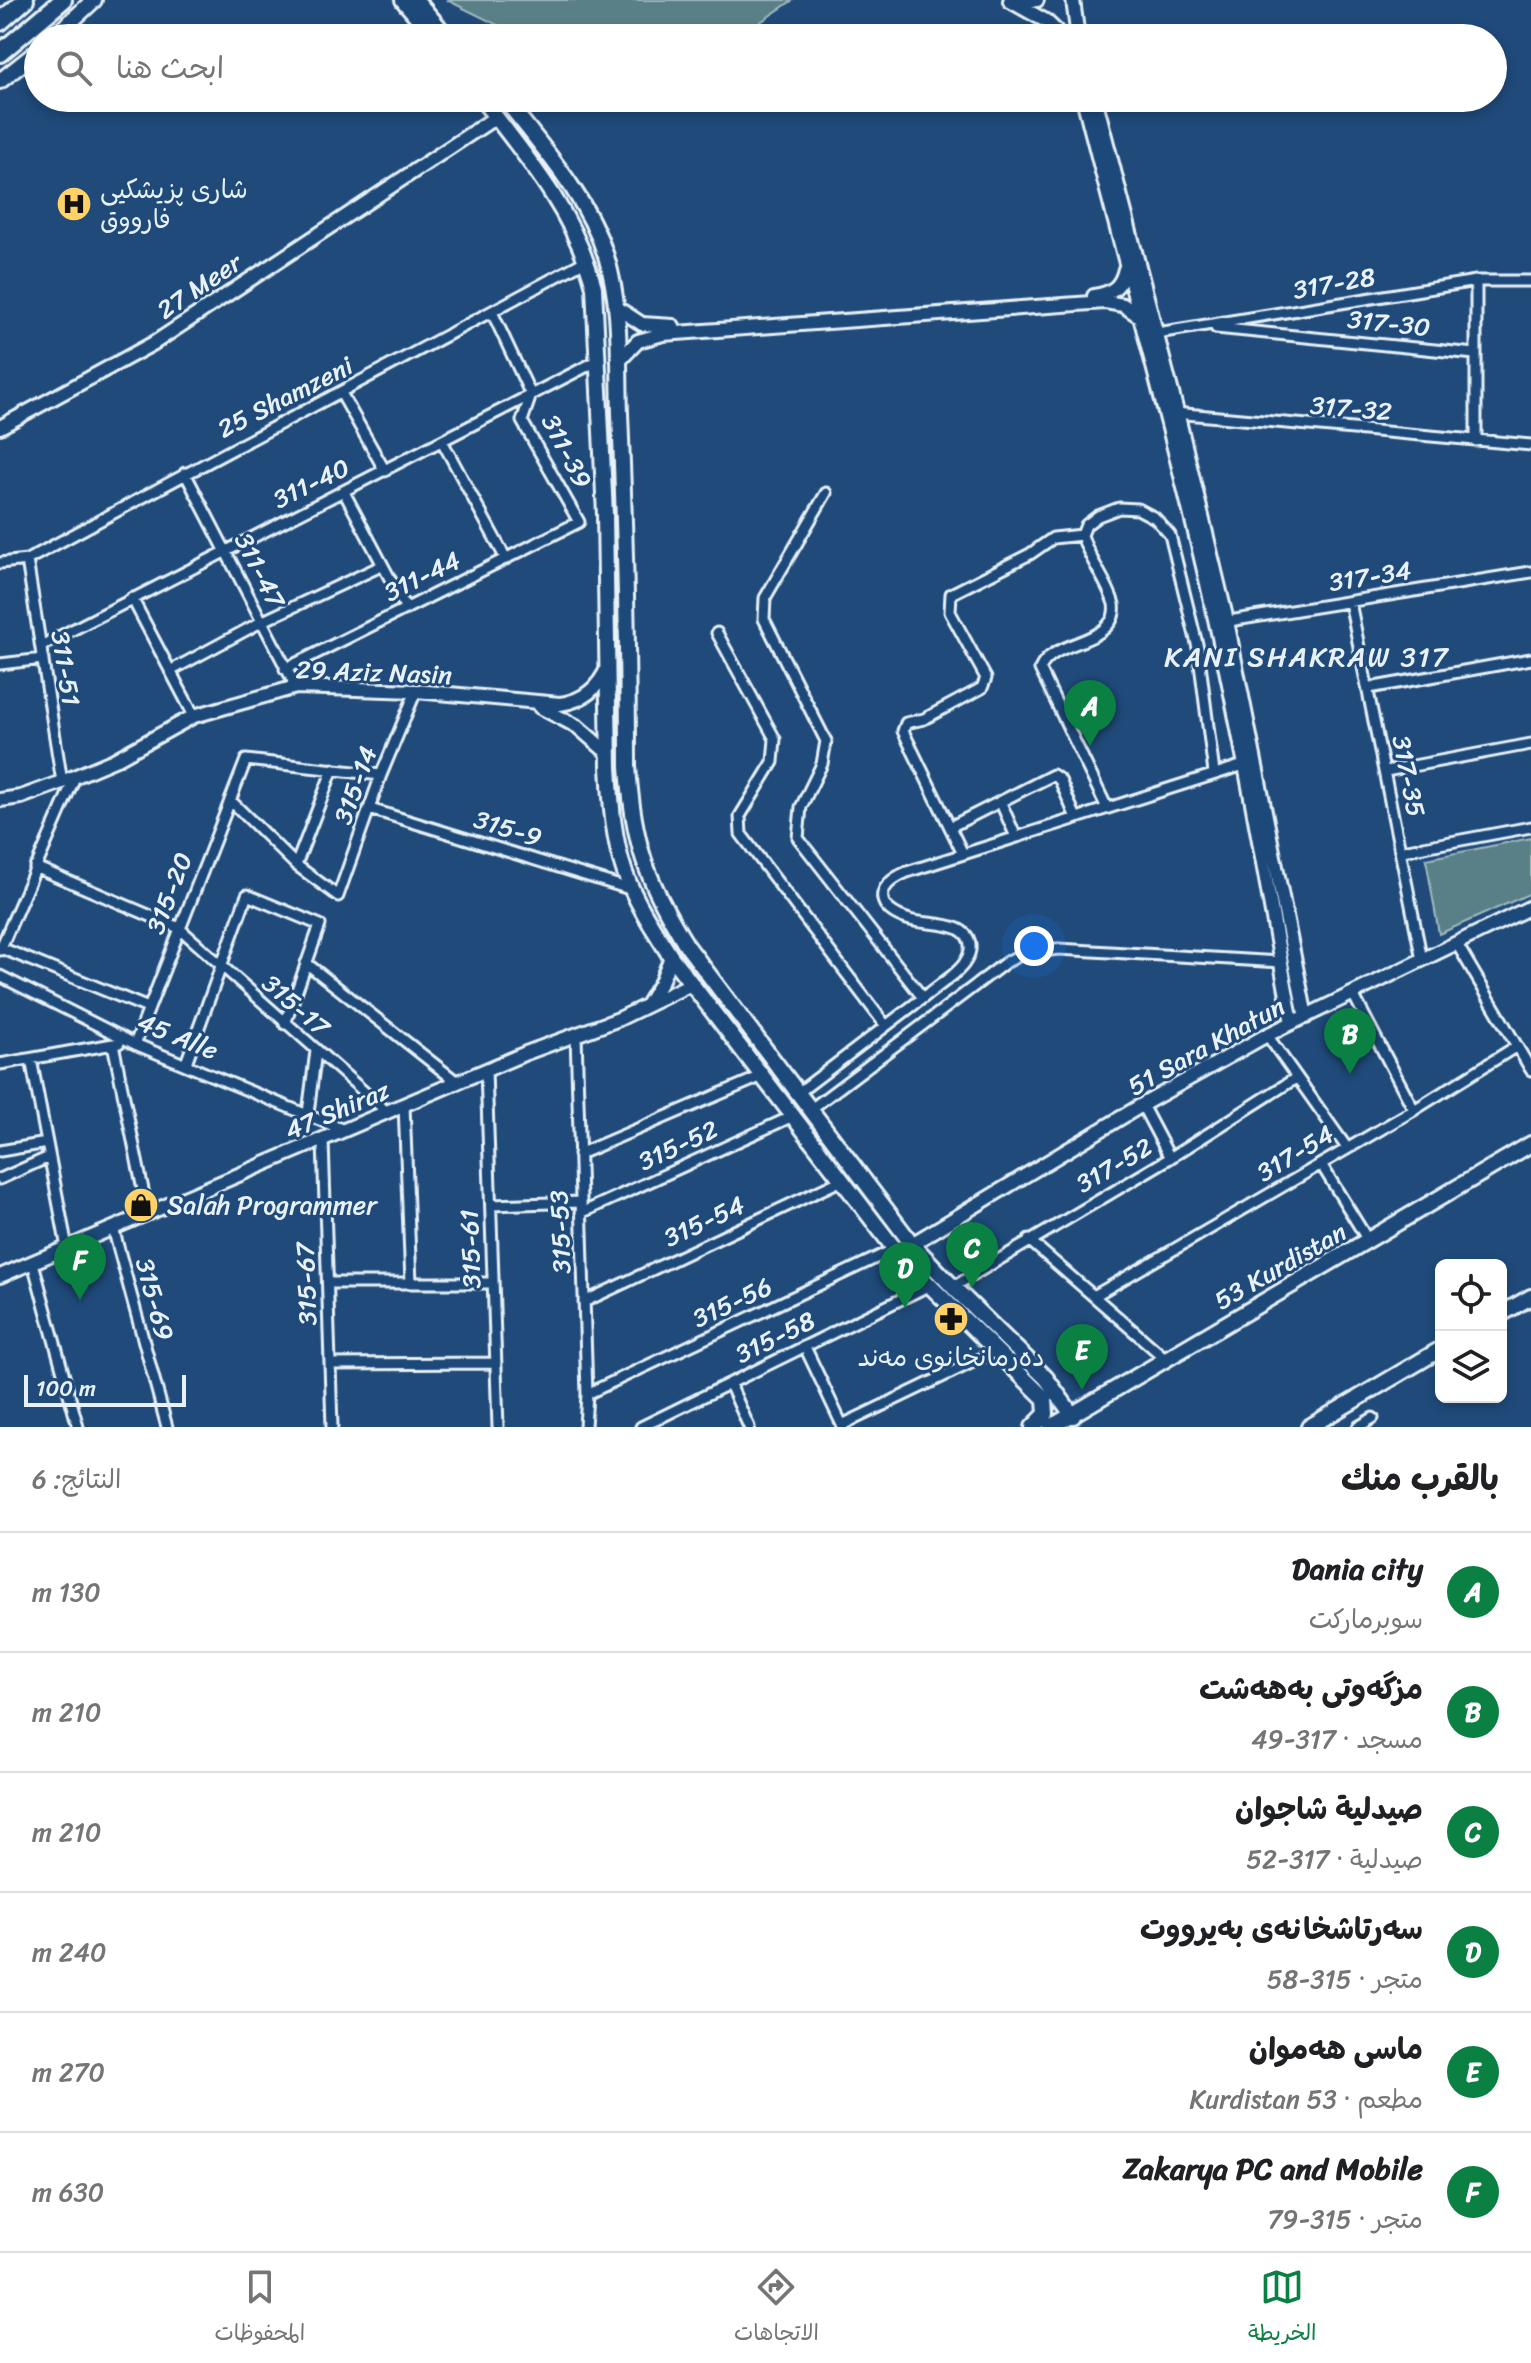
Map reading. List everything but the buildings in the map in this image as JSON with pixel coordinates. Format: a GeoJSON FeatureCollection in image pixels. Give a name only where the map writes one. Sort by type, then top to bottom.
{"type":"FeatureCollection","features":[{"type":"Feature","properties":{"kind":"highway"},"geometry":{"type":"LineString","coordinates":[[0,22],[25,0]]}},
{"type":"Feature","properties":{"kind":"highway"},"geometry":{"type":"LineString","coordinates":[[34,24],[63,0]]}},
{"type":"Feature","properties":{"kind":"highway"},"geometry":{"type":"LineString","coordinates":[[0,53],[24,33]]}},
{"type":"Feature","properties":{"kind":"main road"},"geometry":{"type":"LineString","coordinates":[[68,24],[94,0]]}},
{"type":"Feature","properties":{"kind":"main road"},"geometry":{"type":"LineString","coordinates":[[403,0],[423,24]]}},
{"type":"Feature","properties":{"kind":"main road"},"geometry":{"type":"LineString","coordinates":[[416,0],[436,24]]}},
{"type":"Feature","properties":{"kind":"main road"},"geometry":{"type":"LineString","coordinates":[[429,0],[448,24]]}},
{"type":"Feature","properties":{"kind":"main road"},"geometry":{"type":"LineString","coordinates":[[0,81],[24,62]]}},
{"type":"Feature","properties":{"kind":"main road"},"geometry":{"type":"LineString","coordinates":[[492,112],[553,194]]}},
{"type":"Feature","properties":{"kind":"main road"},"geometry":{"type":"LineString","coordinates":[[504,112],[529,146],[576,232],[587,260],[597,308],[611,805],[625,872],[671,957],[895,1249],[928,1286],[1045,1399],[1047,1407],[1044,1418],[1033,1427]]}},
{"type":"Feature","properties":{"kind":"main road"},"geometry":{"type":"LineString","coordinates":[[515,112],[565,177],[593,224],[606,254],[616,307],[624,515],[628,766],[630,803],[644,866],[687,946],[912,1244],[1046,1378],[1073,1416]]}},
{"type":"Feature","properties":{"kind":"main road"},"geometry":{"type":"LineString","coordinates":[[605,515],[624,515]]}},
{"type":"Feature","properties":{"kind":"main road"},"geometry":{"type":"LineString","coordinates":[[730,1034],[745,1022]]}},
{"type":"Feature","properties":{"kind":"main road","name":"53 Kurdistan"},"geometry":{"type":"LineString","coordinates":[[1051,1427],[1531,1144]]}},
{"type":"Feature","properties":{"kind":"main road"},"geometry":{"type":"LineString","coordinates":[[1507,1311],[1531,1297]]}},
{"type":"Feature","properties":{"kind":"main road"},"geometry":{"type":"LineString","coordinates":[[1309,1427],[1435,1353]]}},
{"type":"Feature","properties":{"kind":"main road"},"geometry":{"type":"LineString","coordinates":[[1033,1387],[1042,1385],[1046,1378]]}},
{"type":"Feature","properties":{"kind":"street"},"geometry":{"type":"LineString","coordinates":[[1008,1],[1037,0]]}},
{"type":"Feature","properties":{"kind":"street"},"geometry":{"type":"LineString","coordinates":[[1073,0],[1076,24]]}},
{"type":"Feature","properties":{"kind":"street"},"geometry":{"type":"LineString","coordinates":[[1008,1],[1049,24]]}},
{"type":"Feature","properties":{"kind":"street"},"geometry":{"type":"LineString","coordinates":[[1086,112],[1139,316],[1150,334]]}},
{"type":"Feature","properties":{"kind":"street"},"geometry":{"type":"LineString","coordinates":[[1098,112],[1221,622],[1292,1023]]}},
{"type":"Feature","properties":{"kind":"street","name":"27 Meer"},"geometry":{"type":"LineString","coordinates":[[0,427],[154,343],[496,117]]}},
{"type":"Feature","properties":{"kind":"street","name":"25 Shamzeni"},"geometry":{"type":"LineString","coordinates":[[0,563],[27,560],[587,260]]}},
{"type":"Feature","properties":{"kind":"street"},"geometry":{"type":"LineString","coordinates":[[616,307],[637,322],[665,326],[1095,296],[1115,289],[1122,279],[1125,266]]}},
{"type":"Feature","properties":{"kind":"street"},"geometry":{"type":"LineString","coordinates":[[1476,281],[1476,441]]}},
{"type":"Feature","properties":{"kind":"street","name":"317-28"},"geometry":{"type":"LineString","coordinates":[[1150,334],[1476,281],[1531,281]]}},
{"type":"Feature","properties":{"kind":"street"},"geometry":{"type":"LineString","coordinates":[[619,361],[638,341],[663,334],[1105,302],[1123,305],[1139,316]]}},
{"type":"Feature","properties":{"kind":"street","name":"311-39"},"geometry":{"type":"LineString","coordinates":[[492,312],[531,395],[522,421],[579,522]]}},
{"type":"Feature","properties":{"kind":"street","name":"317-30"},"geometry":{"type":"LineString","coordinates":[[1203,327],[1475,354]]}},
{"type":"Feature","properties":{"kind":"street","name":"311-40"},"geometry":{"type":"LineString","coordinates":[[41,646],[224,549],[344,492],[599,360]]}},
{"type":"Feature","properties":{"kind":"street"},"geometry":{"type":"LineString","coordinates":[[341,393],[385,471]]}},
{"type":"Feature","properties":{"kind":"street","name":"317-32"},"geometry":{"type":"LineString","coordinates":[[1172,413],[1531,445]]}},
{"type":"Feature","properties":{"kind":"street"},"geometry":{"type":"LineString","coordinates":[[442,441],[506,559]]}},
{"type":"Feature","properties":{"kind":"street","name":"311-47"},"geometry":{"type":"LineString","coordinates":[[185,473],[296,687]]}},
{"type":"Feature","properties":{"kind":"street"},"geometry":{"type":"LineString","coordinates":[[344,492],[406,609]]}},
{"type":"Feature","properties":{"kind":"street"},"geometry":{"type":"LineString","coordinates":[[826,493],[765,598],[764,619],[826,741],[822,764],[801,807],[798,838],[923,998]]}},
{"type":"Feature","properties":{"kind":"street"},"geometry":{"type":"LineString","coordinates":[[1107,808],[1040,669],[1045,659],[1102,631],[1113,620],[1115,606],[1086,551],[1082,535],[1086,525],[1098,516],[1119,508],[1138,509],[1155,518],[1170,535],[1198,648],[1214,773]]}},
{"type":"Feature","properties":{"kind":"street","name":"311-44"},"geometry":{"type":"LineString","coordinates":[[285,669],[579,522]]}},
{"type":"Feature","properties":{"kind":"street"},"geometry":{"type":"LineString","coordinates":[[963,854],[903,731],[906,723],[924,719],[982,688],[986,678],[950,612],[951,594],[1030,554],[1053,538],[1082,535]]}},
{"type":"Feature","properties":{"kind":"street","name":"311-51"},"geometry":{"type":"LineString","coordinates":[[27,560],[62,782]]}},
{"type":"Feature","properties":{"kind":"street"},"geometry":{"type":"LineString","coordinates":[[170,671],[261,622],[381,566]]}},
{"type":"Feature","properties":{"kind":"street","name":"317-34"},"geometry":{"type":"LineString","coordinates":[[1221,622],[1531,572]]}},
{"type":"Feature","properties":{"kind":"street"},"geometry":{"type":"LineString","coordinates":[[132,598],[194,716]]}},
{"type":"Feature","properties":{"kind":"street","name":"317-35"},"geometry":{"type":"LineString","coordinates":[[1350,602],[1422,960]]}},
{"type":"Feature","properties":{"kind":"street"},"geometry":{"type":"LineString","coordinates":[[717,633],[775,739],[773,762],[740,816],[741,834],[886,1026]]}},
{"type":"Feature","properties":{"kind":"street"},"geometry":{"type":"LineString","coordinates":[[0,664],[43,659]]}},
{"type":"Feature","properties":{"kind":"street"},"geometry":{"type":"LineString","coordinates":[[1369,688],[1531,659]]}},
{"type":"Feature","properties":{"kind":"street","name":"29 Aziz Nasin"},"geometry":{"type":"LineString","coordinates":[[0,800],[21,797],[75,777],[114,760],[194,716],[296,687],[416,691],[560,704],[577,700],[598,684],[608,666]]}},
{"type":"Feature","properties":{"kind":"street","name":"315-14"},"geometry":{"type":"LineString","coordinates":[[296,865],[338,896],[381,775],[416,691]]}},
{"type":"Feature","properties":{"kind":"street","name":"29 Aziz Nasin"},"geometry":{"type":"LineString","coordinates":[[529,703],[567,720],[609,754]]}},
{"type":"Feature","properties":{"kind":"street"},"geometry":{"type":"LineString","coordinates":[[1386,771],[1531,744]]}},
{"type":"Feature","properties":{"kind":"street","name":"315-20"},"geometry":{"type":"LineString","coordinates":[[132,1042],[246,760],[333,769]]}},
{"type":"Feature","properties":{"kind":"street"},"geometry":{"type":"LineString","coordinates":[[798,1093],[923,998],[964,964],[969,953],[970,942],[964,932],[914,922],[893,912],[884,901],[884,886],[896,877],[1248,763]]}},
{"type":"Feature","properties":{"kind":"street"},"geometry":{"type":"LineString","coordinates":[[1248,763],[1306,1017]]}},
{"type":"Feature","properties":{"kind":"street"},"geometry":{"type":"LineString","coordinates":[[230,800],[296,865],[333,769],[381,775]]}},
{"type":"Feature","properties":{"kind":"street"},"geometry":{"type":"LineString","coordinates":[[950,827],[1053,775],[1060,780],[1076,818]]}},
{"type":"Feature","properties":{"kind":"street"},"geometry":{"type":"LineString","coordinates":[[75,777],[0,949],[148,1008]]}},
{"type":"Feature","properties":{"kind":"street"},"geometry":{"type":"LineString","coordinates":[[1000,801],[1016,837]]}},
{"type":"Feature","properties":{"kind":"street","name":"315-9"},"geometry":{"type":"LineString","coordinates":[[370,809],[633,890]]}},
{"type":"Feature","properties":{"kind":"street"},"geometry":{"type":"LineString","coordinates":[[1402,851],[1531,827]]}},
{"type":"Feature","properties":{"kind":"street","name":"315-17"},"geometry":{"type":"LineString","coordinates":[[35,867],[179,928],[387,1112]]}},
{"type":"Feature","properties":{"kind":"street"},"geometry":{"type":"LineString","coordinates":[[186,1063],[247,895],[320,925],[285,1024]]}},
{"type":"Feature","properties":{"kind":"street","name":"51 Sara Khatun"},"geometry":{"type":"LineString","coordinates":[[912,1244],[1142,1105],[1267,1035],[1531,907]]}},
{"type":"Feature","properties":{"kind":"street"},"geometry":{"type":"LineString","coordinates":[[1457,944],[1531,1070]]}},
{"type":"Feature","properties":{"kind":"street"},"geometry":{"type":"LineString","coordinates":[[811,1109],[1005,963],[1022,954],[1069,949],[1281,962]]}},
{"type":"Feature","properties":{"kind":"street"},"geometry":{"type":"LineString","coordinates":[[647,1005],[671,957]]}},
{"type":"Feature","properties":{"kind":"street"},"geometry":{"type":"LineString","coordinates":[[306,963],[457,1082]]}},
{"type":"Feature","properties":{"kind":"street","name":"45 Alle"},"geometry":{"type":"LineString","coordinates":[[0,976],[132,1042],[344,1130]]}},
{"type":"Feature","properties":{"kind":"street","name":"47 Shiraz"},"geometry":{"type":"LineString","coordinates":[[0,1276],[691,984]]}},
{"type":"Feature","properties":{"kind":"street"},"geometry":{"type":"LineString","coordinates":[[1353,994],[1414,1110]]}},
{"type":"Feature","properties":{"kind":"street","name":"315-53"},"geometry":{"type":"LineString","coordinates":[[576,1035],[587,1394],[585,1427]]}},
{"type":"Feature","properties":{"kind":"street"},"geometry":{"type":"LineString","coordinates":[[1267,1035],[1347,1148]]}},
{"type":"Feature","properties":{"kind":"street"},"geometry":{"type":"LineString","coordinates":[[0,1064],[132,1042]]}},
{"type":"Feature","properties":{"kind":"street"},"geometry":{"type":"LineString","coordinates":[[113,1044],[148,1214]]}},
{"type":"Feature","properties":{"kind":"street","name":"317-54"},"geometry":{"type":"LineString","coordinates":[[1094,1296],[1414,1110],[1517,1046]]}},
{"type":"Feature","properties":{"kind":"street"},"geometry":{"type":"LineString","coordinates":[[308,1113],[316,1051]]}},
{"type":"Feature","properties":{"kind":"street"},"geometry":{"type":"LineString","coordinates":[[31,1059],[67,1248]]}},
{"type":"Feature","properties":{"kind":"street","name":"315-61"},"geometry":{"type":"LineString","coordinates":[[486,1070],[498,1427]]}},
{"type":"Feature","properties":{"kind":"street"},"geometry":{"type":"LineString","coordinates":[[579,1154],[762,1076]]}},
{"type":"Feature","properties":{"kind":"street","name":"317-52"},"geometry":{"type":"LineString","coordinates":[[953,1287],[1170,1158],[1296,1078]]}},
{"type":"Feature","properties":{"kind":"street"},"geometry":{"type":"LineString","coordinates":[[404,1105],[411,1283]]}},
{"type":"Feature","properties":{"kind":"street"},"geometry":{"type":"LineString","coordinates":[[1142,1105],[1170,1158]]}},
{"type":"Feature","properties":{"kind":"street","name":"315-52"},"geometry":{"type":"LineString","coordinates":[[581,1213],[793,1116]]}},
{"type":"Feature","properties":{"kind":"street","name":"315-67"},"geometry":{"type":"LineString","coordinates":[[323,1140],[332,1427]]}},
{"type":"Feature","properties":{"kind":"street"},"geometry":{"type":"LineString","coordinates":[[0,1151],[47,1143]]}},
{"type":"Feature","properties":{"kind":"street"},"geometry":{"type":"LineString","coordinates":[[0,1179],[49,1157]]}},
{"type":"Feature","properties":{"kind":"street"},"geometry":{"type":"LineString","coordinates":[[1321,1164],[1369,1242]]}},
{"type":"Feature","properties":{"kind":"street","name":"315-54"},"geometry":{"type":"LineString","coordinates":[[584,1302],[842,1180]]}},
{"type":"Feature","properties":{"kind":"street"},"geometry":{"type":"LineString","coordinates":[[491,1205],[581,1202]]}},
{"type":"Feature","properties":{"kind":"street","name":"315-69"},"geometry":{"type":"LineString","coordinates":[[113,1228],[167,1427]]}},
{"type":"Feature","properties":{"kind":"street"},"geometry":{"type":"LineString","coordinates":[[1029,1240],[1167,1360]]}},
{"type":"Feature","properties":{"kind":"street","name":"315-56"},"geometry":{"type":"LineString","coordinates":[[587,1394],[895,1249]]}},
{"type":"Feature","properties":{"kind":"street"},"geometry":{"type":"LineString","coordinates":[[33,1263],[78,1427]]}},
{"type":"Feature","properties":{"kind":"street"},"geometry":{"type":"LineString","coordinates":[[328,1283],[493,1283]]}},
{"type":"Feature","properties":{"kind":"street","name":"315-58"},"geometry":{"type":"LineString","coordinates":[[641,1427],[660,1423],[730,1384],[928,1286]]}},
{"type":"Feature","properties":{"kind":"street"},"geometry":{"type":"LineString","coordinates":[[805,1347],[842,1426],[996,1351]]}},
{"type":"Feature","properties":{"kind":"street"},"geometry":{"type":"LineString","coordinates":[[330,1364],[496,1363]]}},
{"type":"Feature","properties":{"kind":"street"},"geometry":{"type":"LineString","coordinates":[[730,1384],[749,1427]]}},
{"type":"Feature","properties":{"kind":"street"},"geometry":{"type":"LineString","coordinates":[[1358,1427],[1373,1418]]}},
{"type":"Feature","properties":{"kind":"green space"},"geometry":{"type":"Polygon","coordinates":[[[447,0],[793,0],[757,24],[496,24],[447,0]]]}},
{"type":"Feature","properties":{"kind":"green space"},"geometry":{"type":"Polygon","coordinates":[[[1531,838],[1531,893],[1439,934],[1426,859],[1531,838]]]}},
{"type":"Feature","properties":{"kind":"place","name":"شاری پزیشکیی فارووق"},"geometry":{"type":"Point","coordinates":[74,204]}},
{"type":"Feature","properties":{"kind":"place","name":"Dania city"},"geometry":{"type":"Point","coordinates":[1090,746]}},
{"type":"Feature","properties":{"kind":"place","name":"مزگەوتی بەهەشت"},"geometry":{"type":"Point","coordinates":[1350,1074]}},
{"type":"Feature","properties":{"kind":"place","name":"Salah Programmer"},"geometry":{"type":"Point","coordinates":[141,1205]}},
{"type":"Feature","properties":{"kind":"place","name":"صيدلية شاجوان"},"geometry":{"type":"Point","coordinates":[972,1288]}},
{"type":"Feature","properties":{"kind":"place","name":"Zakarya PC and Mobile"},"geometry":{"type":"Point","coordinates":[80,1300]}},
{"type":"Feature","properties":{"kind":"place","name":"سەرتاشخانەی بەیرووت"},"geometry":{"type":"Point","coordinates":[905,1308]}},
{"type":"Feature","properties":{"kind":"place","name":"دەرمانخانوی مەند"},"geometry":{"type":"Point","coordinates":[951,1319]}},
{"type":"Feature","properties":{"kind":"place","name":"ماسی هەموان"},"geometry":{"type":"Point","coordinates":[1082,1390]}},
{"type":"Feature","properties":{"kind":"district","name":"KANI SHAKRAW 317"},"geometry":{"type":"Point","coordinates":[1307,656]}}]}
